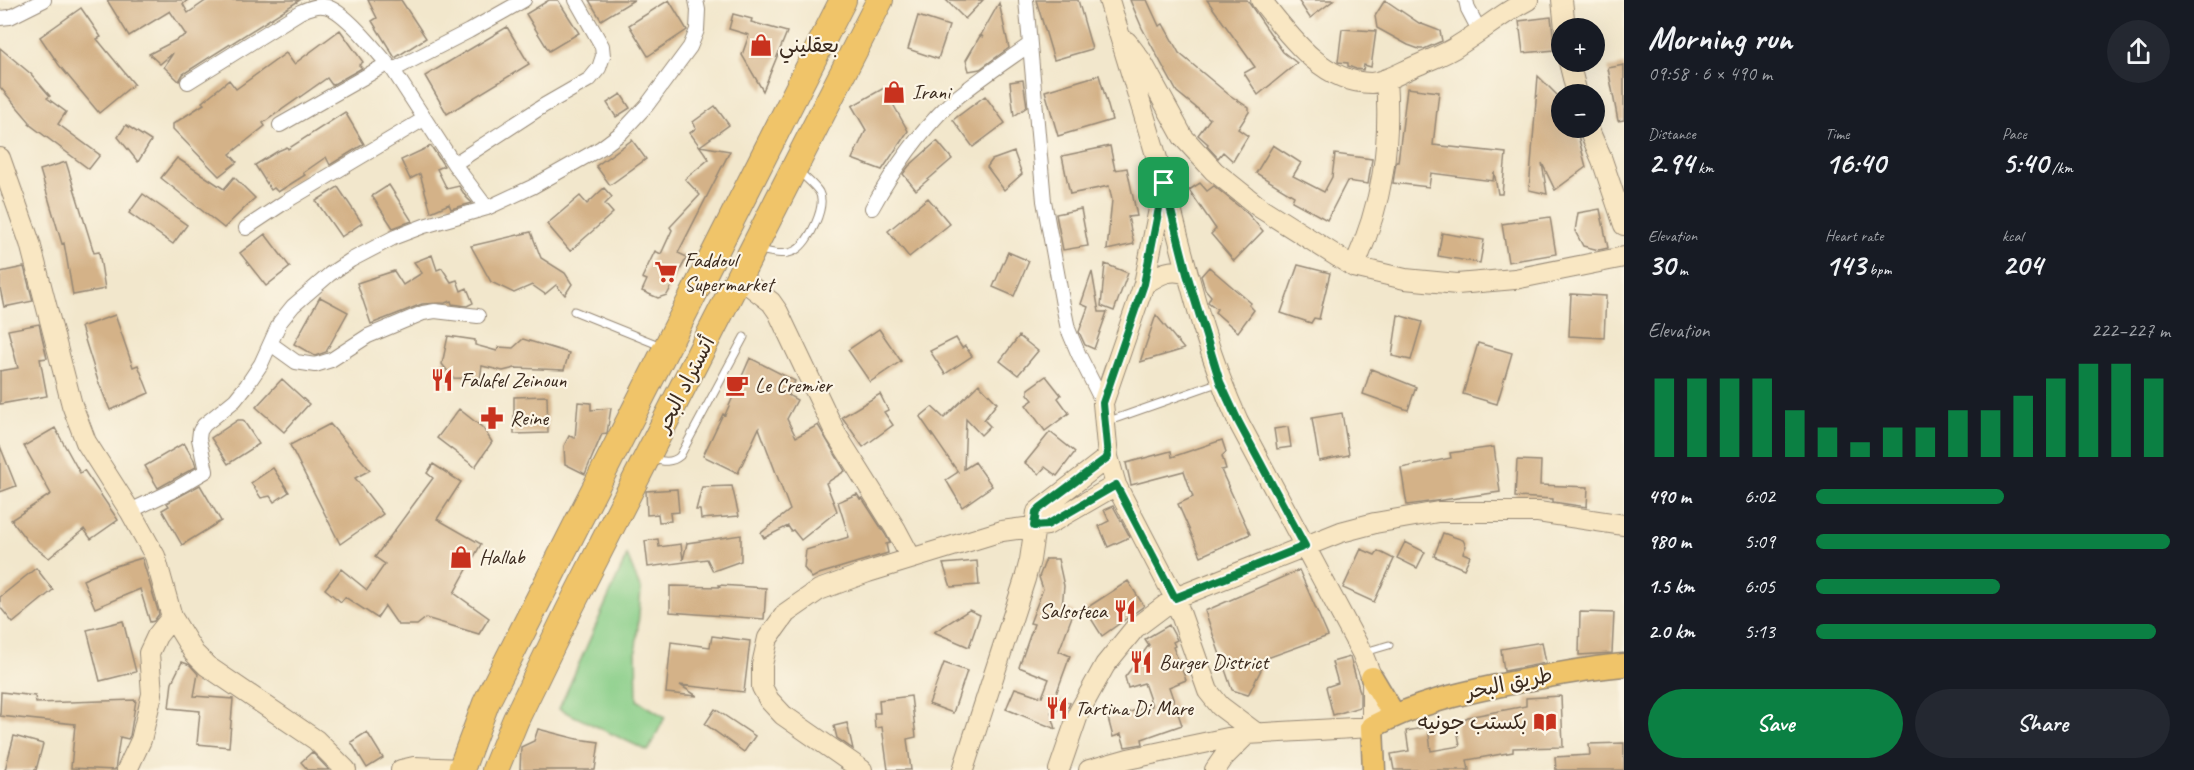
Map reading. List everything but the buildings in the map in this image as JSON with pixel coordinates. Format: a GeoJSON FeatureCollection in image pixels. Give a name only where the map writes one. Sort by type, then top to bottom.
{"type":"FeatureCollection","features":[{"type":"Feature","properties":{"kind":"highway","name":"أتستراد البحر"},"geometry":{"type":"LineString","coordinates":[[495,770],[516,719],[569,610],[880,0]]}},
{"type":"Feature","properties":{"kind":"highway","name":"أتستراد البحر"},"geometry":{"type":"LineString","coordinates":[[461,769],[486,703],[668,349],[835,6]]}},
{"type":"Feature","properties":{"kind":"main road","name":"طريق البحر"},"geometry":{"type":"LineString","coordinates":[[1372,727],[1394,715],[1479,688],[1572,670],[1624,665]]}},
{"type":"Feature","properties":{"kind":"main road"},"geometry":{"type":"LineString","coordinates":[[1372,678],[1394,715]]}},
{"type":"Feature","properties":{"kind":"main road"},"geometry":{"type":"LineString","coordinates":[[1372,727],[1374,770]]}},
{"type":"Feature","properties":{"kind":"street"},"geometry":{"type":"LineString","coordinates":[[0,18],[10,17],[44,0]]}},
{"type":"Feature","properties":{"kind":"street"},"geometry":{"type":"LineString","coordinates":[[280,125],[390,67],[469,31],[524,0]]}},
{"type":"Feature","properties":{"kind":"street"},"geometry":{"type":"LineString","coordinates":[[454,164],[543,106],[590,79],[603,56],[602,46],[576,0]]}},
{"type":"Feature","properties":{"kind":"street"},"geometry":{"type":"LineString","coordinates":[[130,511],[172,491],[206,471],[199,439],[200,431],[204,425],[235,400],[261,364],[280,322],[293,306],[330,274],[351,260],[414,229],[487,208],[601,148],[621,133],[647,105],[690,47],[697,30],[696,0]]}},
{"type":"Feature","properties":{"kind":"street"},"geometry":{"type":"LineString","coordinates":[[1026,0],[1044,201],[1068,329],[1104,413],[1108,457],[1116,485],[1175,598],[1208,692],[1220,706],[1251,733]]}},
{"type":"Feature","properties":{"kind":"street"},"geometry":{"type":"LineString","coordinates":[[1089,770],[1251,733],[1372,727],[1372,678],[1362,653],[1238,421],[1220,382],[1109,0]]}},
{"type":"Feature","properties":{"kind":"street"},"geometry":{"type":"LineString","coordinates":[[1260,0],[1295,43],[1326,68],[1351,80],[1372,83],[1458,47],[1479,30],[1528,0]]}},
{"type":"Feature","properties":{"kind":"street"},"geometry":{"type":"LineString","coordinates":[[1466,0],[1479,30]]}},
{"type":"Feature","properties":{"kind":"street"},"geometry":{"type":"LineString","coordinates":[[1562,0],[1564,18]]}},
{"type":"Feature","properties":{"kind":"street"},"geometry":{"type":"LineString","coordinates":[[188,82],[300,12],[325,5],[344,17],[390,67],[454,164],[487,208]]}},
{"type":"Feature","properties":{"kind":"street"},"geometry":{"type":"LineString","coordinates":[[1117,30],[1142,62],[1183,137],[1214,171],[1259,207],[1354,267],[1405,279],[1457,284],[1515,279],[1624,257]]}},
{"type":"Feature","properties":{"kind":"street"},"geometry":{"type":"LineString","coordinates":[[872,208],[902,158],[927,127],[963,93],[1029,45]]}},
{"type":"Feature","properties":{"kind":"street"},"geometry":{"type":"LineString","coordinates":[[1354,267],[1367,238],[1384,176],[1388,111],[1386,79]]}},
{"type":"Feature","properties":{"kind":"street"},"geometry":{"type":"LineString","coordinates":[[246,228],[285,202],[424,120]]}},
{"type":"Feature","properties":{"kind":"street"},"geometry":{"type":"LineString","coordinates":[[1592,138],[1624,225]]}},
{"type":"Feature","properties":{"kind":"street"},"geometry":{"type":"LineString","coordinates":[[0,158],[30,243],[72,405],[86,442],[130,511],[155,556],[172,617],[194,653],[207,666],[316,740],[346,770]]}},
{"type":"Feature","properties":{"kind":"street"},"geometry":{"type":"LineString","coordinates":[[1104,413],[1144,284],[1164,183]]}},
{"type":"Feature","properties":{"kind":"street"},"geometry":{"type":"LineString","coordinates":[[1144,284],[1168,271],[1187,274]]}},
{"type":"Feature","properties":{"kind":"street"},"geometry":{"type":"LineString","coordinates":[[740,278],[771,302],[778,312],[836,434],[895,528],[911,558]]}},
{"type":"Feature","properties":{"kind":"street"},"geometry":{"type":"LineString","coordinates":[[271,344],[296,362],[315,365],[324,363],[368,336],[423,313],[435,311],[478,315]]}},
{"type":"Feature","properties":{"kind":"street"},"geometry":{"type":"LineString","coordinates":[[963,770],[1025,579],[1030,560],[1036,512],[1108,457]]}},
{"type":"Feature","properties":{"kind":"street"},"geometry":{"type":"LineString","coordinates":[[862,770],[783,715],[769,700],[762,687],[762,665],[768,639],[786,613],[802,600],[835,583],[1002,531],[1047,525],[1116,485]]}},
{"type":"Feature","properties":{"kind":"street"},"geometry":{"type":"LineString","coordinates":[[1059,770],[1079,712],[1105,665],[1135,628],[1175,598],[1341,532],[1375,523],[1438,512],[1538,512],[1624,525]]}},
{"type":"Feature","properties":{"kind":"street"},"geometry":{"type":"LineString","coordinates":[[127,770],[141,740],[152,694],[149,653],[157,636],[172,617]]}},
{"type":"Feature","properties":{"kind":"street"},"geometry":{"type":"LineString","coordinates":[[1215,770],[1224,757],[1251,733]]}},
{"type":"Feature","properties":{"kind":"street"},"geometry":{"type":"LineString","coordinates":[[401,770],[414,767],[461,769]]}},
{"type":"Feature","properties":{"kind":"lane"},"geometry":{"type":"LineString","coordinates":[[754,249],[783,254],[796,250],[806,241],[821,207],[820,193],[795,167]]}},
{"type":"Feature","properties":{"kind":"lane"},"geometry":{"type":"LineString","coordinates":[[574,310],[668,349]]}},
{"type":"Feature","properties":{"kind":"lane"},"geometry":{"type":"LineString","coordinates":[[647,458],[665,462],[680,456],[744,338]]}},
{"type":"Feature","properties":{"kind":"lane"},"geometry":{"type":"LineString","coordinates":[[1104,413],[1220,382]]}},
{"type":"Feature","properties":{"kind":"lane"},"geometry":{"type":"LineString","coordinates":[[1362,653],[1389,645]]}},
{"type":"Feature","properties":{"kind":"green space"},"geometry":{"type":"Polygon","coordinates":[[[627,555],[641,590],[636,648],[637,700],[665,717],[648,751],[559,709],[627,555]]]}},
{"type":"Feature","properties":{"kind":"place","name":"بعقليني"},"geometry":{"type":"Point","coordinates":[761,45]}},
{"type":"Feature","properties":{"kind":"place","name":"Irani"},"geometry":{"type":"Point","coordinates":[894,92]}},
{"type":"Feature","properties":{"kind":"place","name":"Faddoul Supermarket"},"geometry":{"type":"Point","coordinates":[666,272]}},
{"type":"Feature","properties":{"kind":"place","name":"Falafel Zeinoun"},"geometry":{"type":"Point","coordinates":[442,380]}},
{"type":"Feature","properties":{"kind":"place","name":"Le Cremier"},"geometry":{"type":"Point","coordinates":[737,385]}},
{"type":"Feature","properties":{"kind":"place","name":"Reine"},"geometry":{"type":"Point","coordinates":[492,418]}},
{"type":"Feature","properties":{"kind":"place","name":"Hallab"},"geometry":{"type":"Point","coordinates":[461,557]}},
{"type":"Feature","properties":{"kind":"place","name":"Salsoteca"},"geometry":{"type":"Point","coordinates":[1125,611]}},
{"type":"Feature","properties":{"kind":"place","name":"Burger District"},"geometry":{"type":"Point","coordinates":[1141,662]}},
{"type":"Feature","properties":{"kind":"place","name":"Tartina Di Mare"},"geometry":{"type":"Point","coordinates":[1057,708]}},
{"type":"Feature","properties":{"kind":"place","name":"بكستب جونيه"},"geometry":{"type":"Point","coordinates":[1545,722]}},
{"type":"Feature","properties":{"kind":"route"},"geometry":{"type":"LineString","coordinates":[[1164,183],[1187,274],[1220,382],[1238,421],[1305,546],[1175,598],[1116,485],[1047,525],[1034,526],[1036,512],[1040,508],[1108,457],[1103,403],[1144,284],[1164,183]]}}]}
